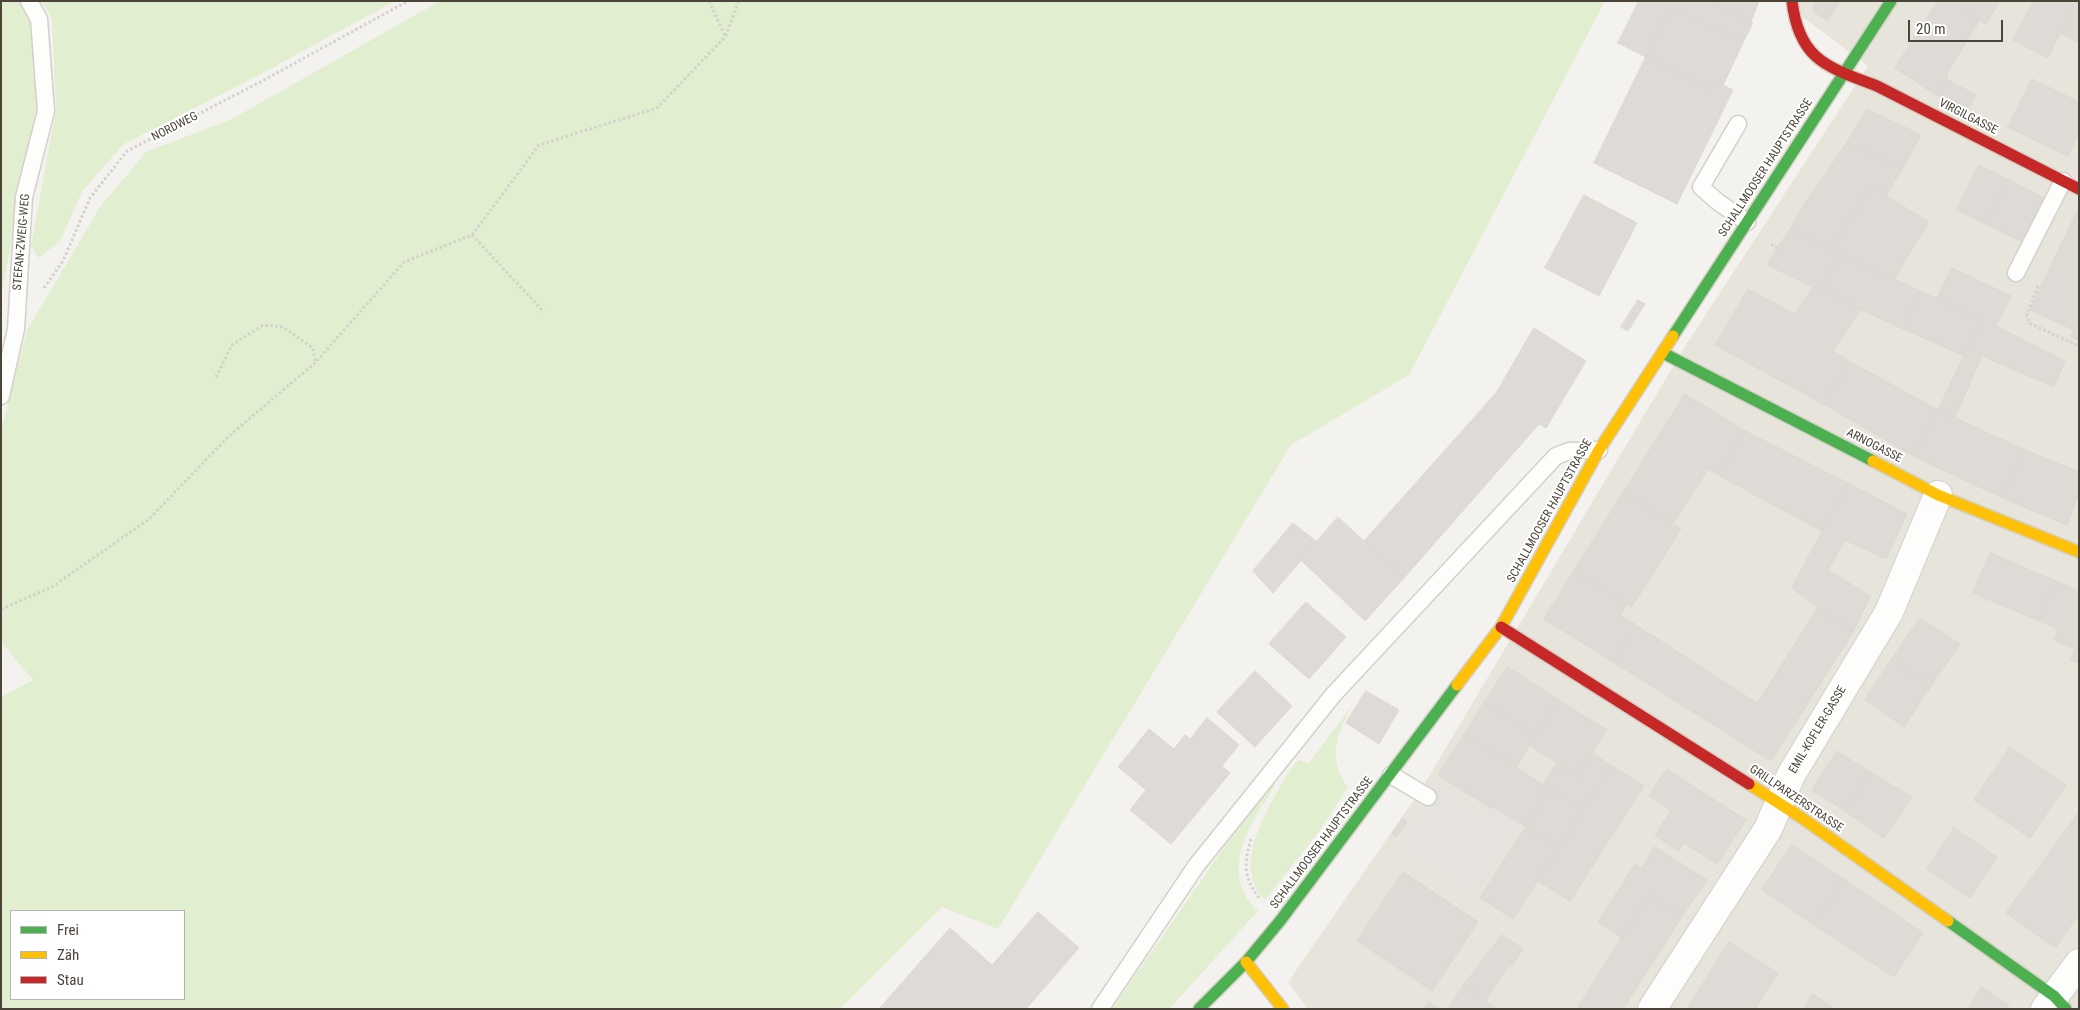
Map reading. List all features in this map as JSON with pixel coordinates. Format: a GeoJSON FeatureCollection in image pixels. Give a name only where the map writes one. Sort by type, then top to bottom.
{"type":"FeatureCollection","features":[{"type":"Feature","properties":{"kind":"street","name":"VIRGILGASSE"},"geometry":{"type":"LineString","coordinates":[[1792,1],[1793,20],[1802,44],[1817,60],[1877,86],[2079,189]]}},
{"type":"Feature","properties":{"kind":"street","name":"SCHALLMOOSER HAUPTSTRASSE"},"geometry":{"type":"LineString","coordinates":[[1198,1009],[1246,962],[1280,921],[1501,627],[1600,450],[1891,1]]}},
{"type":"Feature","properties":{"kind":"street","name":"ARNOGASSE"},"geometry":{"type":"LineString","coordinates":[[1663,353],[1938,495],[2079,552]]}},
{"type":"Feature","properties":{"kind":"street","name":"EMIL-KOFLER-GASSE"},"geometry":{"type":"LineString","coordinates":[[1652,1009],[1768,829],[1791,776],[1889,612],[1938,495]]}},
{"type":"Feature","properties":{"kind":"street","name":"GRILLPARZERSTRASSE"},"geometry":{"type":"LineString","coordinates":[[1501,627],[1778,803],[1943,916],[2055,1004]]}},
{"type":"Feature","properties":{"kind":"street"},"geometry":{"type":"LineString","coordinates":[[1246,962],[1283,1009]]}},
{"type":"Feature","properties":{"kind":"street"},"geometry":{"type":"LineString","coordinates":[[2055,1004],[2079,963]]}},
{"type":"Feature","properties":{"kind":"lane","name":"STEFAN-ZWEIG-WEG"},"geometry":{"type":"LineString","coordinates":[[1,396],[16,329],[24,197],[46,111],[40,19],[29,1]]}},
{"type":"Feature","properties":{"kind":"lane"},"geometry":{"type":"LineString","coordinates":[[1738,124],[1702,187],[1718,202],[1747,222]]}},
{"type":"Feature","properties":{"kind":"lane"},"geometry":{"type":"LineString","coordinates":[[2016,273],[2063,181]]}},
{"type":"Feature","properties":{"kind":"lane"},"geometry":{"type":"LineString","coordinates":[[1100,1009],[1196,866],[1333,695],[1556,456],[1568,451],[1600,450]]}},
{"type":"Feature","properties":{"kind":"lane"},"geometry":{"type":"LineString","coordinates":[[1391,775],[1428,797]]}},
{"type":"Feature","properties":{"kind":"path","name":"NORDWEG"},"geometry":{"type":"LineString","coordinates":[[42,292],[63,262],[90,198],[127,151],[264,80],[408,1]]}},
{"type":"Feature","properties":{"kind":"path"},"geometry":{"type":"LineString","coordinates":[[708,1],[725,37]]}},
{"type":"Feature","properties":{"kind":"path"},"geometry":{"type":"LineString","coordinates":[[1,609],[52,587],[149,519],[229,436],[316,362],[404,262],[472,235],[539,145],[657,108],[725,37],[739,1]]}},
{"type":"Feature","properties":{"kind":"path"},"geometry":{"type":"LineString","coordinates":[[472,235],[544,312]]}},
{"type":"Feature","properties":{"kind":"path"},"geometry":{"type":"LineString","coordinates":[[1771,244],[1778,248]]}},
{"type":"Feature","properties":{"kind":"path"},"geometry":{"type":"LineString","coordinates":[[2040,283],[2028,310],[2029,323],[2079,346]]}},
{"type":"Feature","properties":{"kind":"path"},"geometry":{"type":"LineString","coordinates":[[216,378],[232,345],[263,325],[283,327],[313,348],[316,362]]}},
{"type":"Feature","properties":{"kind":"shaded area"},"geometry":{"type":"Polygon","coordinates":[[[1796,1],[2079,1],[2079,1009],[1308,1009],[1288,982],[1422,788],[1684,348],[1868,66],[1796,12],[1796,1]]]}},
{"type":"Feature","properties":{"kind":"shaded area"},"geometry":{"type":"Polygon","coordinates":[[[1441,779],[1464,795],[1460,801],[1486,818],[1494,807],[1523,825],[1474,898],[1396,846],[1441,779]]]}},
{"type":"Feature","properties":{"kind":"green space"},"geometry":{"type":"Polygon","coordinates":[[[1,1],[19,1],[33,25],[36,108],[1,297],[1,1]]]}},
{"type":"Feature","properties":{"kind":"green space"},"geometry":{"type":"Polygon","coordinates":[[[42,1],[395,1],[257,76],[124,144],[83,190],[60,241],[39,258],[31,246],[56,110],[52,18],[42,1]]]}},
{"type":"Feature","properties":{"kind":"green space"},"geometry":{"type":"Polygon","coordinates":[[[440,1],[1605,1],[1409,375],[1291,445],[998,929],[942,907],[840,1009],[1,1009],[1,697],[33,680],[1,642],[1,430],[27,330],[100,207],[146,152],[232,119],[440,1]]]}},
{"type":"Feature","properties":{"kind":"green space"},"geometry":{"type":"Polygon","coordinates":[[[1354,703],[1339,734],[1336,756],[1341,777],[1348,787],[1320,830],[1265,900],[1255,885],[1251,868],[1252,850],[1266,813],[1294,764],[1300,760],[1309,763],[1354,703]]]}},
{"type":"Feature","properties":{"kind":"green space"},"geometry":{"type":"Polygon","coordinates":[[[1276,779],[1272,791],[1260,809],[1247,835],[1239,861],[1242,887],[1248,899],[1258,911],[1169,1009],[1112,1009],[1271,780],[1276,779]]]}},
{"type":"Feature","properties":{"kind":"building"},"geometry":{"type":"Polygon","coordinates":[[[1639,1],[1709,1],[1753,23],[1743,43],[1670,7],[1646,57],[1618,43],[1639,1]]]}},
{"type":"Feature","properties":{"kind":"building"},"geometry":{"type":"Polygon","coordinates":[[[1709,1],[1759,1],[1751,22],[1709,1]]]}},
{"type":"Feature","properties":{"kind":"building"},"geometry":{"type":"Polygon","coordinates":[[[1816,1],[1840,1],[1828,21],[1813,11],[1816,1]]]}},
{"type":"Feature","properties":{"kind":"building"},"geometry":{"type":"Polygon","coordinates":[[[1938,1],[1951,1],[1980,20],[1946,74],[1949,76],[1936,95],[1895,68],[1938,1]]]}},
{"type":"Feature","properties":{"kind":"building"},"geometry":{"type":"Polygon","coordinates":[[[1951,1],[2000,1],[1986,24],[1951,1]]]}},
{"type":"Feature","properties":{"kind":"building"},"geometry":{"type":"Polygon","coordinates":[[[2034,1],[2076,1],[2048,58],[2013,40],[2034,1]]]}},
{"type":"Feature","properties":{"kind":"building"},"geometry":{"type":"Polygon","coordinates":[[[2076,1],[2079,1],[2079,43],[2061,33],[2076,1]]]}},
{"type":"Feature","properties":{"kind":"building"},"geometry":{"type":"Polygon","coordinates":[[[1670,7],[1743,43],[1723,85],[1715,81],[1711,89],[1646,57],[1670,7]]]}},
{"type":"Feature","properties":{"kind":"building"},"geometry":{"type":"Polygon","coordinates":[[[1646,57],[1711,89],[1715,81],[1733,90],[1677,204],[1594,163],[1646,57]]]}},
{"type":"Feature","properties":{"kind":"building"},"geometry":{"type":"Polygon","coordinates":[[[1946,79],[1976,95],[1969,108],[1962,104],[1959,106],[1936,95],[1946,79]]]}},
{"type":"Feature","properties":{"kind":"building"},"geometry":{"type":"Polygon","coordinates":[[[2032,79],[2079,102],[2079,133],[2068,156],[2008,127],[2032,79]]]}},
{"type":"Feature","properties":{"kind":"building"},"geometry":{"type":"Polygon","coordinates":[[[1867,109],[1921,135],[1903,168],[1847,143],[1867,109]]]}},
{"type":"Feature","properties":{"kind":"building"},"geometry":{"type":"Polygon","coordinates":[[[1847,143],[1903,168],[1886,195],[1872,187],[1830,250],[1789,231],[1801,209],[1847,143]]]}},
{"type":"Feature","properties":{"kind":"building"},"geometry":{"type":"Polygon","coordinates":[[[1979,165],[2009,180],[1987,225],[1957,210],[1979,165]]]}},
{"type":"Feature","properties":{"kind":"building"},"geometry":{"type":"Polygon","coordinates":[[[2009,180],[2046,199],[2023,242],[1987,225],[2009,180]]]}},
{"type":"Feature","properties":{"kind":"building"},"geometry":{"type":"Polygon","coordinates":[[[1872,187],[1929,222],[1894,279],[1830,250],[1872,187]]]}},
{"type":"Feature","properties":{"kind":"building"},"geometry":{"type":"Polygon","coordinates":[[[1584,195],[1637,223],[1599,296],[1545,268],[1584,195]]]}},
{"type":"Feature","properties":{"kind":"building"},"geometry":{"type":"Polygon","coordinates":[[[2077,212],[2079,213],[2079,341],[2071,337],[2074,330],[2030,310],[2077,212]]]}},
{"type":"Feature","properties":{"kind":"building"},"geometry":{"type":"Polygon","coordinates":[[[1789,231],[1838,253],[1821,291],[1767,265],[1789,231]]]}},
{"type":"Feature","properties":{"kind":"building"},"geometry":{"type":"Polygon","coordinates":[[[1838,253],[1920,291],[1903,329],[1821,291],[1838,253]]]}},
{"type":"Feature","properties":{"kind":"building"},"geometry":{"type":"Polygon","coordinates":[[[1952,268],[2011,296],[1996,326],[2065,361],[2054,387],[1982,356],[1955,417],[1938,410],[1981,319],[1937,299],[1952,268]]]}},
{"type":"Feature","properties":{"kind":"building"},"geometry":{"type":"Polygon","coordinates":[[[1813,287],[1861,309],[1833,351],[1849,361],[1825,405],[1715,345],[1748,289],[1795,314],[1813,287]]]}},
{"type":"Feature","properties":{"kind":"building"},"geometry":{"type":"Polygon","coordinates":[[[1920,291],[1981,319],[1963,355],[1903,329],[1920,291]]]}},
{"type":"Feature","properties":{"kind":"building"},"geometry":{"type":"Polygon","coordinates":[[[1638,300],[1645,304],[1628,331],[1621,327],[1638,300]]]}},
{"type":"Feature","properties":{"kind":"building"},"geometry":{"type":"Polygon","coordinates":[[[1534,328],[1586,361],[1546,428],[1539,424],[1404,578],[1364,541],[1496,393],[1534,328]]]}},
{"type":"Feature","properties":{"kind":"building"},"geometry":{"type":"Polygon","coordinates":[[[1849,361],[1938,410],[1915,457],[1825,405],[1849,361]]]}},
{"type":"Feature","properties":{"kind":"building"},"geometry":{"type":"Polygon","coordinates":[[[1685,394],[1745,431],[1718,475],[1708,469],[1673,524],[1623,493],[1685,394]]]}},
{"type":"Feature","properties":{"kind":"building"},"geometry":{"type":"Polygon","coordinates":[[[1938,410],[2023,449],[2003,498],[1915,457],[1938,410]]]}},
{"type":"Feature","properties":{"kind":"building"},"geometry":{"type":"Polygon","coordinates":[[[1745,431],[1848,483],[1822,531],[1718,475],[1745,431]]]}},
{"type":"Feature","properties":{"kind":"building"},"geometry":{"type":"Polygon","coordinates":[[[2023,449],[2079,472],[2079,493],[2067,525],[2003,498],[2023,449]]]}},
{"type":"Feature","properties":{"kind":"building"},"geometry":{"type":"Polygon","coordinates":[[[1848,483],[1907,514],[1886,559],[1845,540],[1828,570],[1870,596],[1854,631],[1818,608],[1792,588],[1848,483]]]}},
{"type":"Feature","properties":{"kind":"building"},"geometry":{"type":"Polygon","coordinates":[[[1623,493],[1681,529],[1632,607],[1574,571],[1623,493]]]}},
{"type":"Feature","properties":{"kind":"building"},"geometry":{"type":"Polygon","coordinates":[[[1338,517],[1404,578],[1365,621],[1301,560],[1338,517]]]}},
{"type":"Feature","properties":{"kind":"building"},"geometry":{"type":"Polygon","coordinates":[[[1293,523],[1317,542],[1273,593],[1253,571],[1293,523]]]}},
{"type":"Feature","properties":{"kind":"building"},"geometry":{"type":"Polygon","coordinates":[[[1990,553],[2056,581],[2039,621],[1973,593],[1990,553]]]}},
{"type":"Feature","properties":{"kind":"building"},"geometry":{"type":"Polygon","coordinates":[[[1574,571],[1627,604],[1620,615],[1636,625],[1613,662],[1544,619],[1574,571]]]}},
{"type":"Feature","properties":{"kind":"building"},"geometry":{"type":"Polygon","coordinates":[[[2056,581],[2079,591],[2079,663],[2070,660],[2075,649],[2054,640],[2058,629],[2039,621],[2056,581]]]}},
{"type":"Feature","properties":{"kind":"building"},"geometry":{"type":"Polygon","coordinates":[[[1306,602],[1346,637],[1309,679],[1269,644],[1306,602]]]}},
{"type":"Feature","properties":{"kind":"building"},"geometry":{"type":"Polygon","coordinates":[[[1818,608],[1854,631],[1771,761],[1613,662],[1636,625],[1757,703],[1818,608]]]}},
{"type":"Feature","properties":{"kind":"building"},"geometry":{"type":"Polygon","coordinates":[[[1920,618],[1960,644],[1931,686],[1892,659],[1920,618]]]}},
{"type":"Feature","properties":{"kind":"building"},"geometry":{"type":"Polygon","coordinates":[[[1892,659],[1931,686],[1904,727],[1865,700],[1892,659]]]}},
{"type":"Feature","properties":{"kind":"building"},"geometry":{"type":"Polygon","coordinates":[[[1508,667],[1559,700],[1536,735],[1484,703],[1508,667]]]}},
{"type":"Feature","properties":{"kind":"building"},"geometry":{"type":"Polygon","coordinates":[[[1255,671],[1292,706],[1255,747],[1217,712],[1255,671]]]}},
{"type":"Feature","properties":{"kind":"building"},"geometry":{"type":"Polygon","coordinates":[[[1366,691],[1399,710],[1379,744],[1346,723],[1366,691]]]}},
{"type":"Feature","properties":{"kind":"building"},"geometry":{"type":"Polygon","coordinates":[[[1559,700],[1607,730],[1577,776],[1529,745],[1559,700]]]}},
{"type":"Feature","properties":{"kind":"building"},"geometry":{"type":"Polygon","coordinates":[[[1484,703],[1536,735],[1516,767],[1465,734],[1484,703]]]}},
{"type":"Feature","properties":{"kind":"building"},"geometry":{"type":"Polygon","coordinates":[[[1207,718],[1239,745],[1222,766],[1230,773],[1171,844],[1130,810],[1146,790],[1118,767],[1149,729],[1174,749],[1185,735],[1190,739],[1207,718]]]}},
{"type":"Feature","properties":{"kind":"building"},"geometry":{"type":"Polygon","coordinates":[[[1465,734],[1550,789],[1526,827],[1494,807],[1492,809],[1438,775],[1465,734]]]}},
{"type":"Feature","properties":{"kind":"building"},"geometry":{"type":"Polygon","coordinates":[[[2010,747],[2066,785],[2030,838],[1974,800],[2010,747]]]}},
{"type":"Feature","properties":{"kind":"building"},"geometry":{"type":"Polygon","coordinates":[[[1837,751],[1870,772],[1845,811],[1812,790],[1837,751]]]}},
{"type":"Feature","properties":{"kind":"building"},"geometry":{"type":"Polygon","coordinates":[[[1592,753],[1612,766],[1583,810],[1543,784],[1557,763],[1577,776],[1592,753]]]}},
{"type":"Feature","properties":{"kind":"building"},"geometry":{"type":"Polygon","coordinates":[[[1612,766],[1644,786],[1570,901],[1538,881],[1612,766]]]}},
{"type":"Feature","properties":{"kind":"building"},"geometry":{"type":"Polygon","coordinates":[[[1667,769],[1746,820],[1717,864],[1684,843],[1679,851],[1655,836],[1671,810],[1649,796],[1667,769]]]}},
{"type":"Feature","properties":{"kind":"building"},"geometry":{"type":"Polygon","coordinates":[[[1870,772],[1912,797],[1884,838],[1845,811],[1870,772]]]}},
{"type":"Feature","properties":{"kind":"building"},"geometry":{"type":"Polygon","coordinates":[[[1550,789],[1583,810],[1559,848],[1526,827],[1550,789]]]}},
{"type":"Feature","properties":{"kind":"building"},"geometry":{"type":"Polygon","coordinates":[[[2079,812],[2079,914],[2055,948],[2006,913],[2079,812]]]}},
{"type":"Feature","properties":{"kind":"building"},"geometry":{"type":"Polygon","coordinates":[[[1403,819],[1407,822],[1396,837],[1392,834],[1403,819]]]}},
{"type":"Feature","properties":{"kind":"building"},"geometry":{"type":"Polygon","coordinates":[[[1526,827],[1559,848],[1513,919],[1480,898],[1526,827]]]}},
{"type":"Feature","properties":{"kind":"building"},"geometry":{"type":"Polygon","coordinates":[[[1954,828],[1997,857],[1970,898],[1927,869],[1954,828]]]}},
{"type":"Feature","properties":{"kind":"building"},"geometry":{"type":"Polygon","coordinates":[[[1792,845],[1844,879],[1814,925],[1762,890],[1792,845]]]}},
{"type":"Feature","properties":{"kind":"building"},"geometry":{"type":"Polygon","coordinates":[[[1655,847],[1707,880],[1682,916],[1649,895],[1622,938],[1598,922],[1635,864],[1641,868],[1655,847]]]}},
{"type":"Feature","properties":{"kind":"building"},"geometry":{"type":"Polygon","coordinates":[[[1403,872],[1478,922],[1432,991],[1357,941],[1403,872]]]}},
{"type":"Feature","properties":{"kind":"building"},"geometry":{"type":"Polygon","coordinates":[[[1844,879],[1923,933],[1894,977],[1814,925],[1844,879]]]}},
{"type":"Feature","properties":{"kind":"building"},"geometry":{"type":"Polygon","coordinates":[[[1649,895],[1682,916],[1669,937],[1623,1009],[1577,1009],[1649,895]]]}},
{"type":"Feature","properties":{"kind":"building"},"geometry":{"type":"Polygon","coordinates":[[[1038,912],[1079,948],[1026,1009],[879,1009],[950,928],[992,965],[1038,912]]]}},
{"type":"Feature","properties":{"kind":"building"},"geometry":{"type":"Polygon","coordinates":[[[1502,935],[1523,949],[1511,967],[1509,965],[1485,1001],[1464,985],[1502,935]]]}},
{"type":"Feature","properties":{"kind":"building"},"geometry":{"type":"Polygon","coordinates":[[[1729,942],[1778,973],[1755,1009],[1687,1009],[1729,942]]]}},
{"type":"Feature","properties":{"kind":"building"},"geometry":{"type":"Polygon","coordinates":[[[1464,985],[1485,1001],[1497,1009],[1448,1009],[1464,985]]]}},
{"type":"Feature","properties":{"kind":"building"},"geometry":{"type":"Polygon","coordinates":[[[1982,987],[2009,1005],[2007,1009],[1968,1009],[1982,987]]]}},
{"type":"Feature","properties":{"kind":"building"},"geometry":{"type":"Polygon","coordinates":[[[1813,994],[1835,1009],[1804,1009],[1813,994]]]}},
{"type":"Feature","properties":{"kind":"building"},"geometry":{"type":"Polygon","coordinates":[[[1429,1002],[1440,1009],[1424,1009],[1429,1002]]]}},
{"type":"Feature","properties":{"kind":"traffic: fast"},"geometry":{"type":"LineString","coordinates":[[1673,336],[1891,1]]}},
{"type":"Feature","properties":{"kind":"traffic: fast"},"geometry":{"type":"LineString","coordinates":[[1663,353],[1873,461]]}},
{"type":"Feature","properties":{"kind":"traffic: fast"},"geometry":{"type":"LineString","coordinates":[[1199,1009],[1246,962],[1280,921],[1457,685]]}},
{"type":"Feature","properties":{"kind":"traffic: fast"},"geometry":{"type":"LineString","coordinates":[[1948,921],[2054,996],[2066,1009]]}},
{"type":"Feature","properties":{"kind":"traffic: slow"},"geometry":{"type":"LineString","coordinates":[[1457,685],[1501,627],[1599,450],[1673,336]]}},
{"type":"Feature","properties":{"kind":"traffic: slow"},"geometry":{"type":"LineString","coordinates":[[1873,461],[1938,495],[2079,552]]}},
{"type":"Feature","properties":{"kind":"traffic: slow"},"geometry":{"type":"LineString","coordinates":[[1749,784],[1799,816],[1948,921]]}},
{"type":"Feature","properties":{"kind":"traffic: slow"},"geometry":{"type":"LineString","coordinates":[[1246,962],[1283,1009]]}},
{"type":"Feature","properties":{"kind":"traffic: jam"},"geometry":{"type":"LineString","coordinates":[[1792,1],[1801,36],[1818,59],[1844,73],[1877,86],[2079,189]]}},
{"type":"Feature","properties":{"kind":"traffic: jam"},"geometry":{"type":"LineString","coordinates":[[1501,627],[1749,784]]}}]}
